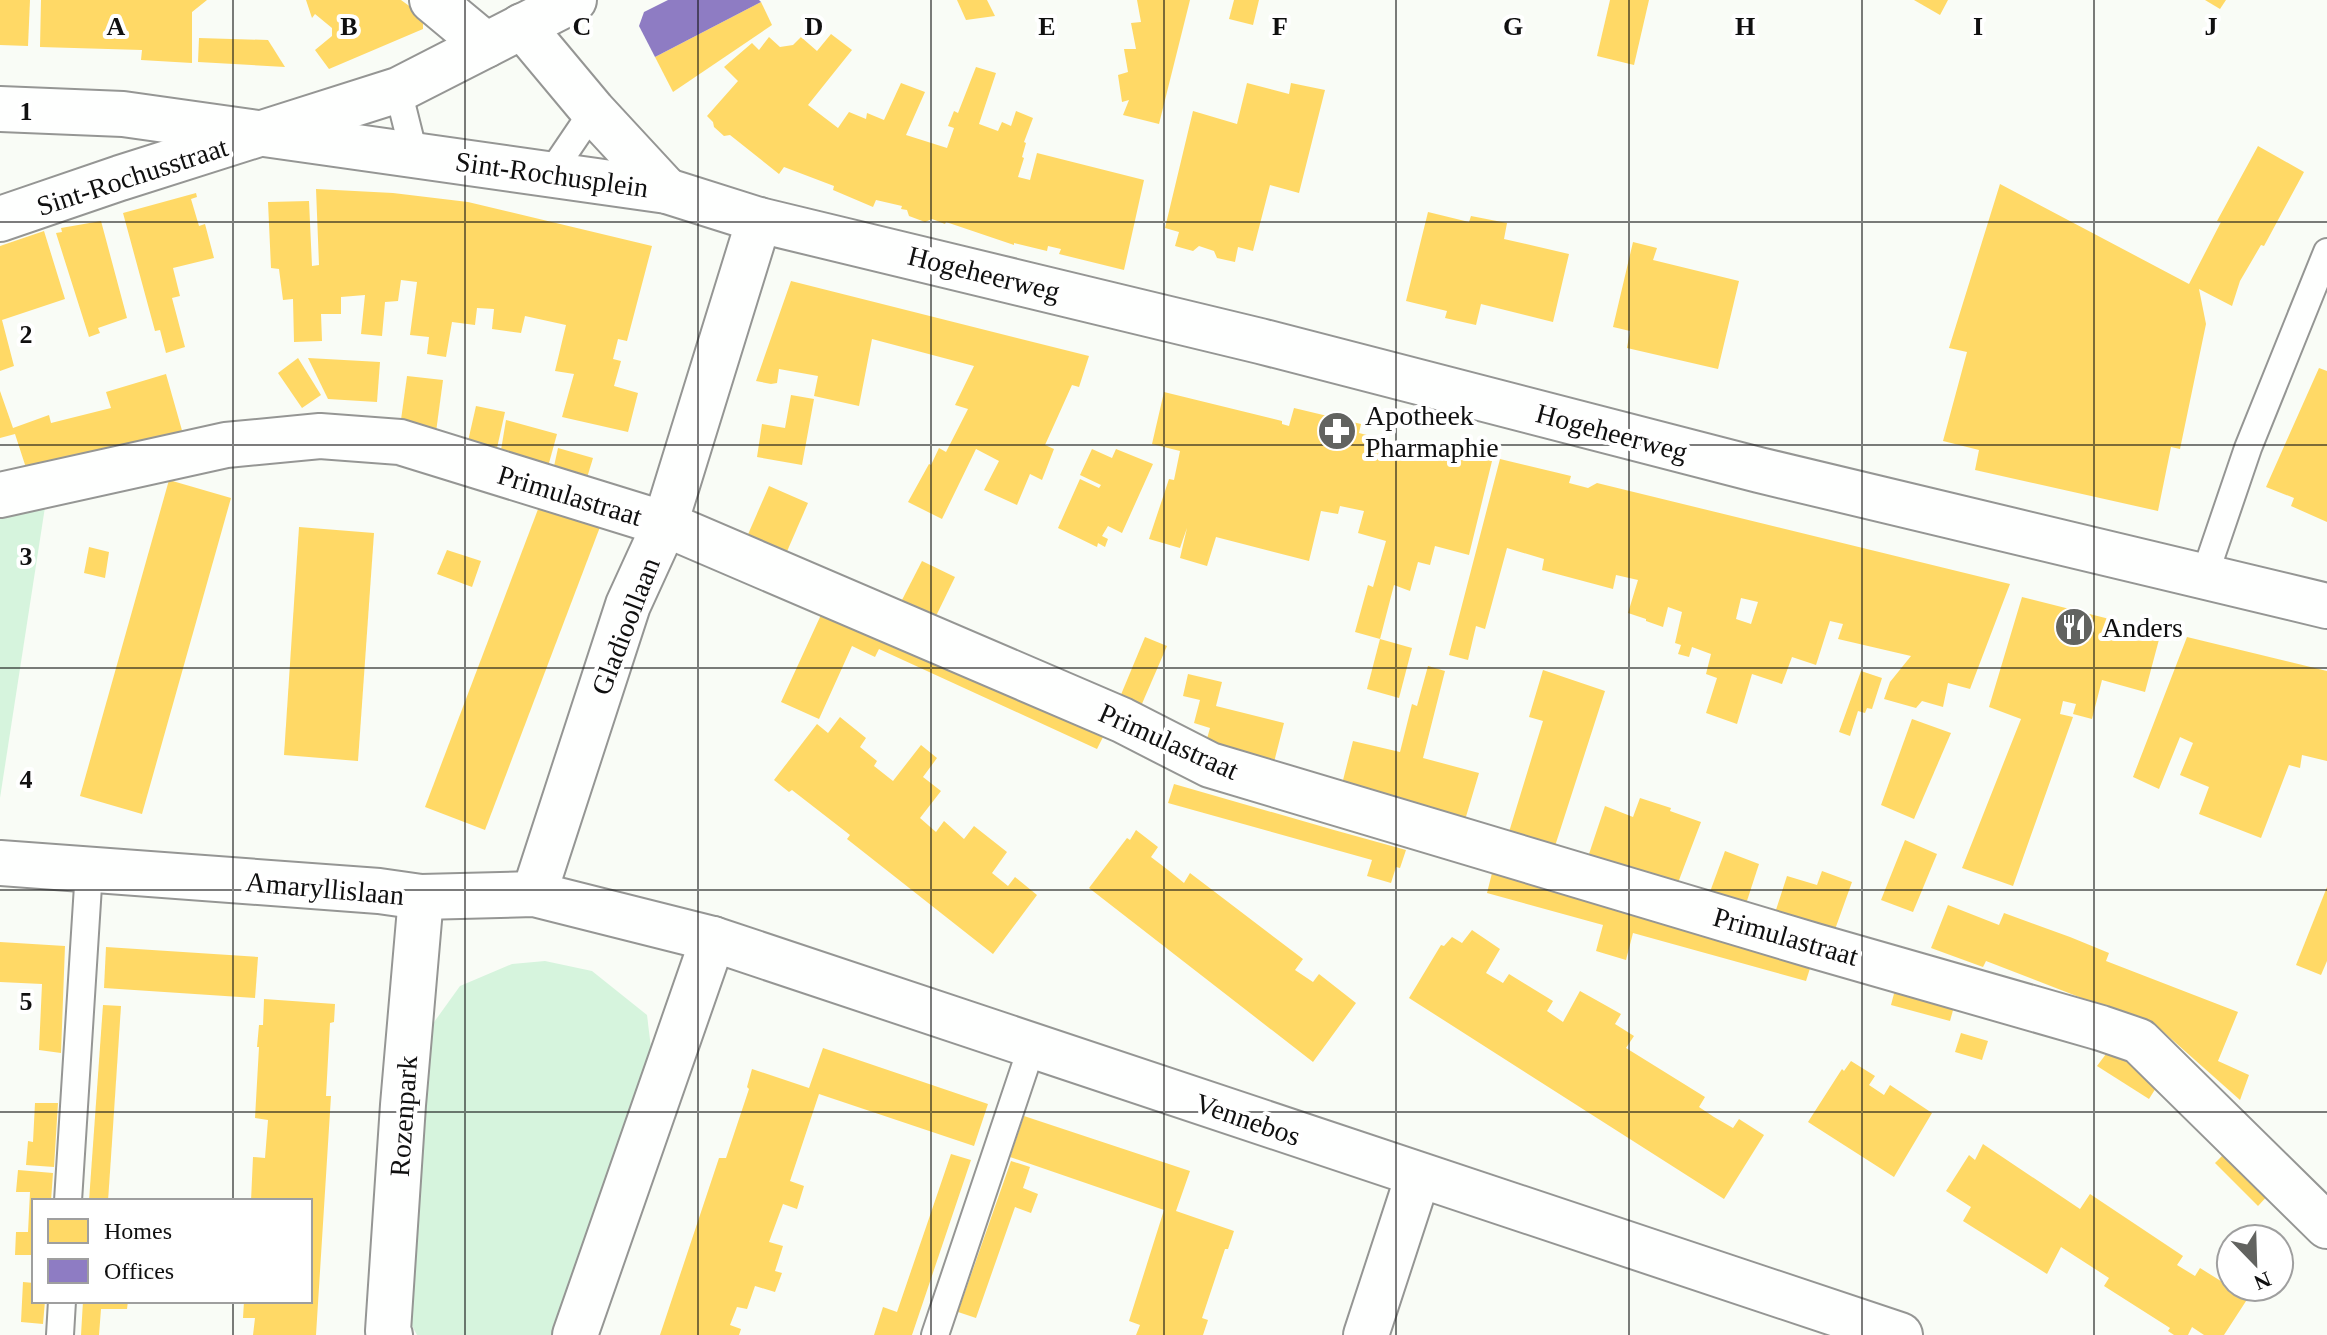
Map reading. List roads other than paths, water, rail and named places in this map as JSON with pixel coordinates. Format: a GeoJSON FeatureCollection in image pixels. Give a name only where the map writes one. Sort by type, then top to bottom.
{"type":"FeatureCollection","features":[{"type":"Feature","properties":{"kind":"street","name":"Sint-Rochusplein"},"geometry":{"type":"LineString","coordinates":[[432,0],[504,36],[593,111],[667,191]]}},
{"type":"Feature","properties":{"kind":"street"},"geometry":{"type":"LineString","coordinates":[[264,134],[398,90],[574,0]]}},
{"type":"Feature","properties":{"kind":"street","name":"Sint-Rochusplein"},"geometry":{"type":"LineString","coordinates":[[0,109],[123,114],[667,191]]}},
{"type":"Feature","properties":{"kind":"street","name":"Sint-Rochusstraat"},"geometry":{"type":"LineString","coordinates":[[0,219],[264,134]]}},
{"type":"Feature","properties":{"kind":"street","name":"Hogeheerweg"},"geometry":{"type":"LineString","coordinates":[[667,191],[759,220],[1260,341],[1759,470],[2327,606]]}},
{"type":"Feature","properties":{"kind":"street","name":"Gladioollaan"},"geometry":{"type":"LineString","coordinates":[[534,894],[628,605],[665,524],[759,220]]}},
{"type":"Feature","properties":{"kind":"street","name":"Primulastraat"},"geometry":{"type":"LineString","coordinates":[[0,495],[226,445],[320,436],[400,442],[665,524],[1122,720],[1210,765],[2139,1041],[2327,1226]]}},
{"type":"Feature","properties":{"kind":"street","name":"Amaryllislaan"},"geometry":{"type":"LineString","coordinates":[[0,863],[379,891],[421,897],[534,894],[648,922]]}},
{"type":"Feature","properties":{"kind":"street","name":"Rozenpark"},"geometry":{"type":"LineString","coordinates":[[390,1335],[403,1105],[421,897]]}},
{"type":"Feature","properties":{"kind":"street","name":"Vennebos"},"geometry":{"type":"LineString","coordinates":[[648,922],[713,939],[1032,1046],[1849,1326],[1900,1335]]}},
{"type":"Feature","properties":{"kind":"street"},"geometry":{"type":"LineString","coordinates":[[575,1335],[713,939]]}},
{"type":"Feature","properties":{"kind":"street"},"geometry":{"type":"LineString","coordinates":[[1366,1335],[1418,1176]]}},
{"type":"Feature","properties":{"kind":"lane"},"geometry":{"type":"LineString","coordinates":[[398,90],[414,154]]}},
{"type":"Feature","properties":{"kind":"lane","name":"Sint-Rochusplein"},"geometry":{"type":"LineString","coordinates":[[551,173],[593,111]]}},
{"type":"Feature","properties":{"kind":"lane"},"geometry":{"type":"LineString","coordinates":[[2204,577],[2248,448],[2327,252]]}},
{"type":"Feature","properties":{"kind":"lane"},"geometry":{"type":"LineString","coordinates":[[68,1199],[89,870]]}},
{"type":"Feature","properties":{"kind":"lane"},"geometry":{"type":"LineString","coordinates":[[935,1335],[1032,1046]]}},
{"type":"Feature","properties":{"kind":"lane"},"geometry":{"type":"LineString","coordinates":[[60,1335],[62,1303]]}},
{"type":"Feature","properties":{"kind":"place","name":"Apotheek Pharmaphie"},"geometry":{"type":"Point","coordinates":[1337,431]}},
{"type":"Feature","properties":{"kind":"place","name":"Anders"},"geometry":{"type":"Point","coordinates":[2074,627]}}]}
